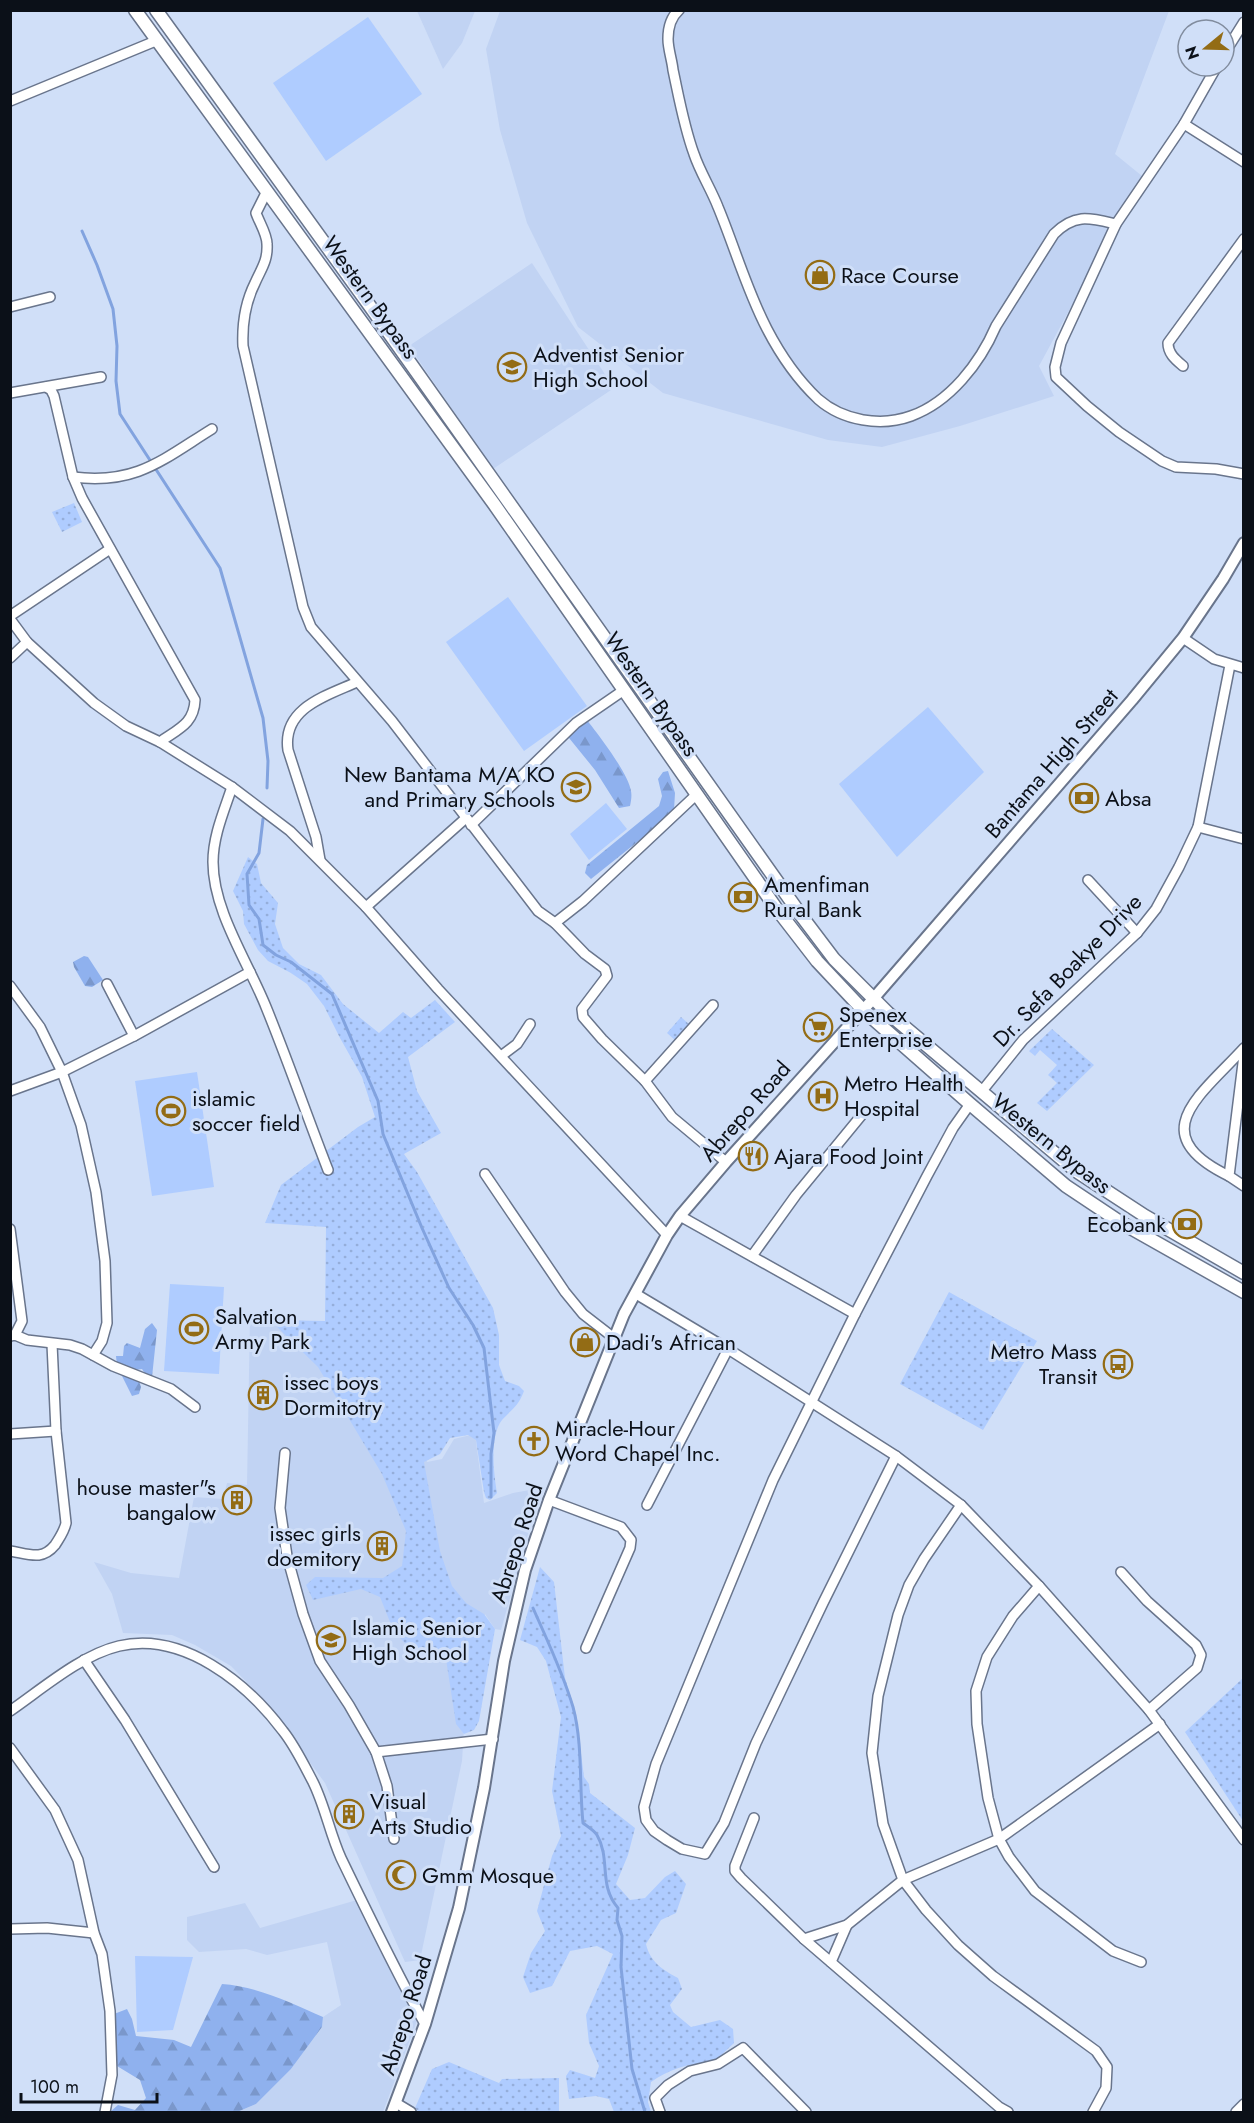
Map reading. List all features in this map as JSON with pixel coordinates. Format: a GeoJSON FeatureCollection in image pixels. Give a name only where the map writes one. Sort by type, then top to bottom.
{"type":"FeatureCollection","features":[{"type":"Feature","properties":{"kind":"highway","name":"Western Bypass"},"geometry":{"type":"LineString","coordinates":[[135,10],[494,504],[776,908],[824,969],[863,1010],[1066,1185],[1106,1212],[1244,1292]]}},
{"type":"Feature","properties":{"kind":"highway","name":"Western Bypass"},"geometry":{"type":"LineString","coordinates":[[156,10],[834,959],[873,999],[1076,1172],[1112,1196],[1244,1273]]}},
{"type":"Feature","properties":{"kind":"highway"},"geometry":{"type":"LineString","coordinates":[[216,120],[229,110]]}},
{"type":"Feature","properties":{"kind":"highway"},"geometry":{"type":"LineString","coordinates":[[1106,1212],[1112,1196]]}},
{"type":"Feature","properties":{"kind":"main road","name":"Bantama High Street"},"geometry":{"type":"LineString","coordinates":[[873,999],[1183,638],[1244,543]]}},
{"type":"Feature","properties":{"kind":"main road","name":"Abrepo Road"},"geometry":{"type":"LineString","coordinates":[[394,2108],[425,2024],[459,1908],[493,1739],[512,1618],[525,1570],[549,1500],[624,1314],[666,1235],[680,1216],[873,999]]}},
{"type":"Feature","properties":{"kind":"street"},"geometry":{"type":"LineString","coordinates":[[680,10],[670,25],[668,39],[681,108],[694,155],[718,206],[767,329],[795,372],[819,400],[845,415],[870,422],[899,421],[920,413],[944,398],[960,384],[991,338],[996,326],[1054,234],[1065,223],[1077,219],[1099,220],[1116,224]]}},
{"type":"Feature","properties":{"kind":"street"},"geometry":{"type":"LineString","coordinates":[[1236,35],[1244,22]]}},
{"type":"Feature","properties":{"kind":"street"},"geometry":{"type":"LineString","coordinates":[[10,101],[158,40]]}},
{"type":"Feature","properties":{"kind":"street"},"geometry":{"type":"LineString","coordinates":[[1210,78],[1184,124],[1116,224],[1061,343],[1055,367],[1056,377],[1087,406],[1119,432],[1162,461],[1176,467],[1216,469],[1244,474]]}},
{"type":"Feature","properties":{"kind":"street"},"geometry":{"type":"LineString","coordinates":[[1184,124],[1244,162]]}},
{"type":"Feature","properties":{"kind":"street"},"geometry":{"type":"LineString","coordinates":[[267,191],[255,213],[267,242],[264,267],[255,281],[246,305],[242,327],[243,346],[303,607],[311,627],[392,721],[538,911],[555,923],[585,954],[605,969],[607,976],[582,1009],[582,1017],[645,1081],[672,1117],[726,1162]]}},
{"type":"Feature","properties":{"kind":"street"},"geometry":{"type":"LineString","coordinates":[[1183,366],[1174,359],[1168,349],[1168,344],[1244,239]]}},
{"type":"Feature","properties":{"kind":"street"},"geometry":{"type":"LineString","coordinates":[[10,307],[50,297]]}},
{"type":"Feature","properties":{"kind":"street"},"geometry":{"type":"LineString","coordinates":[[10,393],[100,377]]}},
{"type":"Feature","properties":{"kind":"street"},"geometry":{"type":"LineString","coordinates":[[46,387],[54,396],[73,477],[89,514],[195,700],[195,712],[190,721],[160,742]]}},
{"type":"Feature","properties":{"kind":"street"},"geometry":{"type":"LineString","coordinates":[[73,477],[101,479],[147,470],[212,429]]}},
{"type":"Feature","properties":{"kind":"street"},"geometry":{"type":"LineString","coordinates":[[110,549],[10,618],[27,642],[94,703],[126,726],[160,742],[232,787],[290,831],[366,907],[666,1235]]}},
{"type":"Feature","properties":{"kind":"street"},"geometry":{"type":"LineString","coordinates":[[1183,638],[1214,659],[1244,668]]}},
{"type":"Feature","properties":{"kind":"street"},"geometry":{"type":"LineString","coordinates":[[10,658],[27,642]]}},
{"type":"Feature","properties":{"kind":"street","name":"Dr. Sefa Boakye Drive"},"geometry":{"type":"LineString","coordinates":[[982,1091],[1023,1040],[1137,933],[1156,909],[1198,827],[1230,665]]}},
{"type":"Feature","properties":{"kind":"street"},"geometry":{"type":"LineString","coordinates":[[320,860],[316,837],[286,739],[295,718],[305,706],[357,682]]}},
{"type":"Feature","properties":{"kind":"street"},"geometry":{"type":"LineString","coordinates":[[366,907],[468,821],[576,723],[624,690]]}},
{"type":"Feature","properties":{"kind":"street"},"geometry":{"type":"LineString","coordinates":[[232,787],[215,837],[213,862],[216,887],[222,910],[266,1007],[328,1170]]}},
{"type":"Feature","properties":{"kind":"street"},"geometry":{"type":"LineString","coordinates":[[555,923],[583,901],[697,794]]}},
{"type":"Feature","properties":{"kind":"street"},"geometry":{"type":"LineString","coordinates":[[1198,827],[1244,839]]}},
{"type":"Feature","properties":{"kind":"street"},"geometry":{"type":"LineString","coordinates":[[1088,880],[1137,933]]}},
{"type":"Feature","properties":{"kind":"street"},"geometry":{"type":"LineString","coordinates":[[10,1091],[62,1072],[134,1036],[250,972]]}},
{"type":"Feature","properties":{"kind":"street"},"geometry":{"type":"LineString","coordinates":[[107,984],[134,1036]]}},
{"type":"Feature","properties":{"kind":"street"},"geometry":{"type":"LineString","coordinates":[[10,986],[40,1027],[62,1072],[84,1137],[96,1192],[105,1261],[107,1323],[102,1341],[93,1355]]}},
{"type":"Feature","properties":{"kind":"street"},"geometry":{"type":"LineString","coordinates":[[645,1081],[713,1005]]}},
{"type":"Feature","properties":{"kind":"street"},"geometry":{"type":"LineString","coordinates":[[501,1056],[518,1044],[530,1024]]}},
{"type":"Feature","properties":{"kind":"street"},"geometry":{"type":"LineString","coordinates":[[1244,1048],[1191,1105],[1183,1130],[1186,1142],[1194,1154],[1244,1186]]}},
{"type":"Feature","properties":{"kind":"street"},"geometry":{"type":"LineString","coordinates":[[1229,1176],[1244,1055]]}},
{"type":"Feature","properties":{"kind":"street"},"geometry":{"type":"LineString","coordinates":[[896,1456],[761,1732],[717,1833],[705,1854],[682,1848],[667,1840],[654,1831],[646,1820],[644,1807],[656,1764],[773,1480],[855,1314],[927,1176],[953,1128],[970,1104]]}},
{"type":"Feature","properties":{"kind":"street"},"geometry":{"type":"LineString","coordinates":[[752,1256],[796,1195],[865,1111]]}},
{"type":"Feature","properties":{"kind":"street"},"geometry":{"type":"LineString","coordinates":[[485,1173],[565,1292],[583,1314],[614,1338]]}},
{"type":"Feature","properties":{"kind":"street"},"geometry":{"type":"LineString","coordinates":[[680,1216],[855,1314]]}},
{"type":"Feature","properties":{"kind":"street"},"geometry":{"type":"LineString","coordinates":[[10,1230],[22,1322],[13,1336],[52,1344],[70,1345],[113,1366],[171,1389],[195,1407]]}},
{"type":"Feature","properties":{"kind":"street"},"geometry":{"type":"LineString","coordinates":[[636,1294],[728,1349],[896,1456],[961,1505],[1039,1586],[1149,1710],[1244,1840]]}},
{"type":"Feature","properties":{"kind":"street"},"geometry":{"type":"LineString","coordinates":[[10,1551],[41,1556],[49,1552],[63,1533],[66,1523],[56,1431],[52,1344]]}},
{"type":"Feature","properties":{"kind":"street"},"geometry":{"type":"LineString","coordinates":[[647,1505],[728,1349]]}},
{"type":"Feature","properties":{"kind":"street"},"geometry":{"type":"LineString","coordinates":[[10,1434],[56,1431]]}},
{"type":"Feature","properties":{"kind":"street"},"geometry":{"type":"LineString","coordinates":[[285,1453],[280,1508],[287,1556],[303,1614],[320,1661],[376,1752],[387,1786],[394,1839]]}},
{"type":"Feature","properties":{"kind":"street"},"geometry":{"type":"LineString","coordinates":[[549,1500],[621,1527],[631,1540],[630,1548],[586,1648]]}},
{"type":"Feature","properties":{"kind":"street"},"geometry":{"type":"LineString","coordinates":[[961,1505],[909,1585],[898,1615],[878,1696],[872,1753],[883,1824],[903,1880],[926,1910],[958,1945],[993,1976],[1096,2051],[1107,2067],[1106,2088],[1094,2112]]}},
{"type":"Feature","properties":{"kind":"street"},"geometry":{"type":"LineString","coordinates":[[1121,1572],[1147,1601],[1196,1645],[1201,1655],[1197,1668],[1149,1710]]}},
{"type":"Feature","properties":{"kind":"street"},"geometry":{"type":"LineString","coordinates":[[1039,1586],[1013,1616],[987,1657],[976,1691],[977,1724],[988,1798],[999,1839],[1008,1857],[1035,1891],[1113,1951],[1141,1962]]}},
{"type":"Feature","properties":{"kind":"street"},"geometry":{"type":"LineString","coordinates":[[10,1711],[84,1660],[119,1646],[141,1644],[177,1648],[188,1651],[217,1668],[267,1712],[284,1732],[314,1784],[340,1854],[391,1963],[425,2024]]}},
{"type":"Feature","properties":{"kind":"street"},"geometry":{"type":"LineString","coordinates":[[84,1660],[143,1750],[214,1868]]}},
{"type":"Feature","properties":{"kind":"street"},"geometry":{"type":"LineString","coordinates":[[804,1939],[847,1925],[903,1880],[999,1839],[1160,1724]]}},
{"type":"Feature","properties":{"kind":"street"},"geometry":{"type":"LineString","coordinates":[[376,1752],[493,1739]]}},
{"type":"Feature","properties":{"kind":"street"},"geometry":{"type":"LineString","coordinates":[[10,1748],[55,1810],[78,1860],[94,1933],[102,1954],[110,2010],[112,2074],[105,2112]]}},
{"type":"Feature","properties":{"kind":"street"},"geometry":{"type":"LineString","coordinates":[[754,1818],[745,1837],[735,1871],[804,1939],[1008,2112]]}},
{"type":"Feature","properties":{"kind":"street"},"geometry":{"type":"LineString","coordinates":[[831,1962],[847,1925]]}},
{"type":"Feature","properties":{"kind":"street"},"geometry":{"type":"LineString","coordinates":[[10,1929],[47,1928],[94,1933]]}},
{"type":"Feature","properties":{"kind":"street"},"geometry":{"type":"LineString","coordinates":[[660,2112],[655,2098],[668,2085],[690,2072],[718,2064],[743,2048],[807,2112]]}},
{"type":"Feature","properties":{"kind":"street"},"geometry":{"type":"LineString","coordinates":[[1236,2112],[1244,2104]]}},
{"type":"Feature","properties":{"kind":"street"},"geometry":{"type":"LineString","coordinates":[[394,2108],[411,2112]]}},
{"type":"Feature","properties":{"kind":"shaded area"},"geometry":{"type":"Polygon","coordinates":[[[417,11],[475,11],[462,43],[443,69],[417,11]]]}},
{"type":"Feature","properties":{"kind":"shaded area","name":"Race Course"},"geometry":{"type":"Polygon","coordinates":[[[500,11],[1169,11],[1115,154],[1142,176],[1039,366],[1054,396],[960,426],[882,447],[828,440],[663,393],[578,327],[527,223],[500,130],[486,49],[500,11]]]}},
{"type":"Feature","properties":{"kind":"shaded area"},"geometry":{"type":"Polygon","coordinates":[[[368,17],[422,94],[326,161],[273,83],[368,17]]]}},
{"type":"Feature","properties":{"kind":"shaded area","name":"Adventist Senior High School"},"geometry":{"type":"Polygon","coordinates":[[[532,263],[614,388],[493,469],[409,346],[532,263]]]}},
{"type":"Feature","properties":{"kind":"shaded area"},"geometry":{"type":"Polygon","coordinates":[[[74,503],[82,522],[62,532],[52,512],[74,503]]]}},
{"type":"Feature","properties":{"kind":"shaded area"},"geometry":{"type":"Polygon","coordinates":[[[508,597],[587,706],[524,751],[446,642],[508,597]]]}},
{"type":"Feature","properties":{"kind":"shaded area"},"geometry":{"type":"Polygon","coordinates":[[[928,707],[984,772],[897,857],[839,784],[928,707]]]}},
{"type":"Feature","properties":{"kind":"shaded area"},"geometry":{"type":"Polygon","coordinates":[[[606,803],[627,829],[589,860],[570,834],[606,803]]]}},
{"type":"Feature","properties":{"kind":"shaded area"},"geometry":{"type":"Polygon","coordinates":[[[248,857],[257,864],[261,883],[278,903],[275,924],[283,948],[299,964],[321,975],[343,1004],[379,1033],[403,1012],[411,1018],[435,1000],[455,1022],[408,1057],[417,1091],[441,1133],[404,1154],[417,1172],[493,1308],[499,1335],[499,1365],[505,1381],[519,1386],[524,1391],[517,1404],[502,1420],[495,1436],[497,1493],[490,1500],[486,1498],[484,1492],[476,1440],[468,1435],[450,1438],[440,1454],[424,1462],[440,1551],[452,1586],[466,1603],[484,1614],[495,1629],[479,1721],[474,1730],[464,1734],[456,1724],[446,1659],[406,1644],[394,1632],[380,1597],[361,1589],[313,1600],[306,1585],[315,1577],[383,1578],[402,1566],[406,1531],[382,1474],[318,1367],[270,1320],[325,1321],[326,1227],[265,1223],[281,1185],[358,1127],[375,1117],[362,1077],[324,1006],[307,984],[268,961],[258,950],[244,924],[243,911],[233,891],[248,857]]]}},
{"type":"Feature","properties":{"kind":"shaded area"},"geometry":{"type":"Polygon","coordinates":[[[681,1017],[690,1025],[676,1041],[667,1033],[681,1017]]]}},
{"type":"Feature","properties":{"kind":"shaded area"},"geometry":{"type":"Polygon","coordinates":[[[1052,1029],[1094,1065],[1047,1111],[1037,1103],[1057,1083],[1048,1075],[1057,1065],[1040,1050],[1035,1056],[1029,1051],[1052,1029]]]}},
{"type":"Feature","properties":{"kind":"shaded area","name":"islamic soccer field"},"geometry":{"type":"Polygon","coordinates":[[[197,1072],[214,1187],[152,1196],[135,1081],[197,1072]]]}},
{"type":"Feature","properties":{"kind":"shaded area","name":"Salvation Army Park"},"geometry":{"type":"Polygon","coordinates":[[[170,1284],[224,1287],[219,1374],[164,1371],[170,1284]]]}},
{"type":"Feature","properties":{"kind":"shaded area"},"geometry":{"type":"Polygon","coordinates":[[[949,1292],[1037,1341],[983,1430],[900,1384],[949,1292]]]}},
{"type":"Feature","properties":{"kind":"shaded area","name":"Islamic Senior High School"},"geometry":{"type":"Polygon","coordinates":[[[250,1317],[390,1327],[427,1462],[442,1459],[454,1439],[475,1434],[484,1503],[513,1493],[541,1488],[501,1630],[495,1629],[485,1614],[464,1728],[462,1761],[420,1960],[405,1962],[325,1783],[265,1701],[231,1666],[195,1645],[172,1635],[123,1633],[112,1594],[94,1562],[131,1573],[179,1578],[194,1497],[223,1499],[227,1483],[247,1485],[250,1317]]]}},
{"type":"Feature","properties":{"kind":"shaded area"},"geometry":{"type":"Polygon","coordinates":[[[540,1567],[554,1582],[565,1678],[576,1714],[584,1777],[589,1784],[590,1793],[635,1828],[628,1855],[616,1884],[630,1900],[645,1898],[665,1877],[675,1871],[686,1884],[676,1913],[661,1920],[646,1944],[658,1965],[678,1978],[682,1989],[670,2005],[673,2012],[691,2027],[720,2020],[733,2029],[734,2043],[713,2063],[680,2067],[651,2082],[648,2102],[651,2112],[614,2112],[609,2099],[596,2096],[569,2099],[566,2076],[570,2070],[595,2078],[599,2066],[589,2043],[586,2015],[613,1954],[597,1946],[570,1951],[552,1986],[530,1993],[523,1977],[531,1953],[545,1931],[537,1911],[552,1856],[561,1836],[552,1791],[561,1717],[546,1661],[537,1647],[520,1640],[540,1567]]]}},
{"type":"Feature","properties":{"kind":"shaded area"},"geometry":{"type":"Polygon","coordinates":[[[1243,1678],[1243,1821],[1185,1732],[1243,1678]]]}},
{"type":"Feature","properties":{"kind":"shaded area"},"geometry":{"type":"Polygon","coordinates":[[[357,1900],[418,2018],[383,2112],[237,2112],[256,2104],[291,2069],[322,2027],[323,2017],[341,2005],[327,1942],[267,1955],[246,1949],[199,1952],[187,1940],[187,1917],[245,1903],[260,1928],[357,1900]]]}},
{"type":"Feature","properties":{"kind":"shaded area"},"geometry":{"type":"Polygon","coordinates":[[[135,1956],[193,1957],[173,2030],[137,2032],[135,1956]]]}},
{"type":"Feature","properties":{"kind":"shaded area"},"geometry":{"type":"Polygon","coordinates":[[[449,2062],[499,2083],[502,2079],[559,2078],[559,2112],[419,2112],[415,2108],[432,2069],[449,2062]]]}},
{"type":"Feature","properties":{"kind":"green space"},"geometry":{"type":"Polygon","coordinates":[[[582,714],[624,773],[631,791],[630,806],[619,808],[595,770],[565,733],[571,721],[582,714]]]}},
{"type":"Feature","properties":{"kind":"green space"},"geometry":{"type":"Polygon","coordinates":[[[668,771],[675,793],[674,810],[591,879],[585,873],[587,865],[659,806],[662,796],[658,779],[663,772],[668,771]]]}},
{"type":"Feature","properties":{"kind":"green space"},"geometry":{"type":"Polygon","coordinates":[[[84,956],[88,957],[103,980],[92,987],[85,986],[74,967],[73,962],[84,956]]]}},
{"type":"Feature","properties":{"kind":"green space"},"geometry":{"type":"Polygon","coordinates":[[[152,1323],[157,1330],[152,1377],[146,1375],[142,1369],[135,1370],[141,1387],[139,1394],[132,1396],[117,1366],[116,1356],[123,1356],[124,1346],[127,1343],[140,1348],[145,1329],[152,1323]]]}},
{"type":"Feature","properties":{"kind":"green space"},"geometry":{"type":"Polygon","coordinates":[[[222,1984],[248,1988],[299,2006],[323,2017],[322,2027],[291,2069],[256,2104],[237,2112],[110,2112],[118,2105],[135,2110],[146,2098],[140,2080],[117,2066],[112,2039],[114,2014],[127,2009],[136,2036],[174,2040],[191,2047],[222,1984]]]}},
{"type":"Feature","properties":{"kind":"waterway"},"geometry":{"type":"LineString","coordinates":[[82,231],[113,309],[120,414],[220,568],[263,718],[268,761],[267,788]]}},
{"type":"Feature","properties":{"kind":"waterway"},"geometry":{"type":"LineString","coordinates":[[263,819],[259,853],[247,874],[249,905],[259,919],[263,945],[276,955],[291,962],[332,994],[378,1101],[383,1134],[422,1228],[449,1288],[473,1325],[484,1348],[494,1433],[491,1454],[491,1497]]}},
{"type":"Feature","properties":{"kind":"waterway"},"geometry":{"type":"LineString","coordinates":[[533,1608],[560,1669],[573,1707],[580,1750],[583,1823],[596,1833],[601,1844],[608,1890],[618,1908],[617,1920],[622,1936],[621,1967],[632,2069],[645,2112]]}},
{"type":"Feature","properties":{"kind":"place","name":"Race Course"},"geometry":{"type":"Point","coordinates":[820,275]}},
{"type":"Feature","properties":{"kind":"place","name":"Adventist Senior High School"},"geometry":{"type":"Point","coordinates":[512,367]}},
{"type":"Feature","properties":{"kind":"place","name":"New Bantama M/A KO and Primary Schools"},"geometry":{"type":"Point","coordinates":[576,787]}},
{"type":"Feature","properties":{"kind":"place","name":"Absa"},"geometry":{"type":"Point","coordinates":[1084,798]}},
{"type":"Feature","properties":{"kind":"place","name":"Amenfiman Rural Bank"},"geometry":{"type":"Point","coordinates":[743,897]}},
{"type":"Feature","properties":{"kind":"place","name":"Spenex Enterprise"},"geometry":{"type":"Point","coordinates":[818,1027]}},
{"type":"Feature","properties":{"kind":"place","name":"Metro Health Hospital"},"geometry":{"type":"Point","coordinates":[823,1096]}},
{"type":"Feature","properties":{"kind":"place","name":"islamic soccer field"},"geometry":{"type":"Point","coordinates":[171,1111]}},
{"type":"Feature","properties":{"kind":"place","name":"Ajara Food Joint"},"geometry":{"type":"Point","coordinates":[753,1156]}},
{"type":"Feature","properties":{"kind":"place","name":"Ecobank"},"geometry":{"type":"Point","coordinates":[1187,1224]}},
{"type":"Feature","properties":{"kind":"place","name":"Salvation Army Park"},"geometry":{"type":"Point","coordinates":[194,1329]}},
{"type":"Feature","properties":{"kind":"place","name":"Dadi's African"},"geometry":{"type":"Point","coordinates":[585,1342]}},
{"type":"Feature","properties":{"kind":"place","name":"Metro Mass Transit"},"geometry":{"type":"Point","coordinates":[1118,1364]}},
{"type":"Feature","properties":{"kind":"place","name":"issec boys Dormitotry"},"geometry":{"type":"Point","coordinates":[263,1395]}},
{"type":"Feature","properties":{"kind":"place","name":"Miracle-Hour Word Chapel Inc."},"geometry":{"type":"Point","coordinates":[534,1441]}},
{"type":"Feature","properties":{"kind":"place","name":"house master\"s bangalow"},"geometry":{"type":"Point","coordinates":[237,1500]}},
{"type":"Feature","properties":{"kind":"place","name":"issec girls doemitory"},"geometry":{"type":"Point","coordinates":[382,1546]}},
{"type":"Feature","properties":{"kind":"place","name":"Islamic Senior High School"},"geometry":{"type":"Point","coordinates":[331,1640]}},
{"type":"Feature","properties":{"kind":"place","name":"Visual Arts Studio"},"geometry":{"type":"Point","coordinates":[349,1814]}},
{"type":"Feature","properties":{"kind":"place","name":"Gmm Mosque"},"geometry":{"type":"Point","coordinates":[401,1875]}}]}
